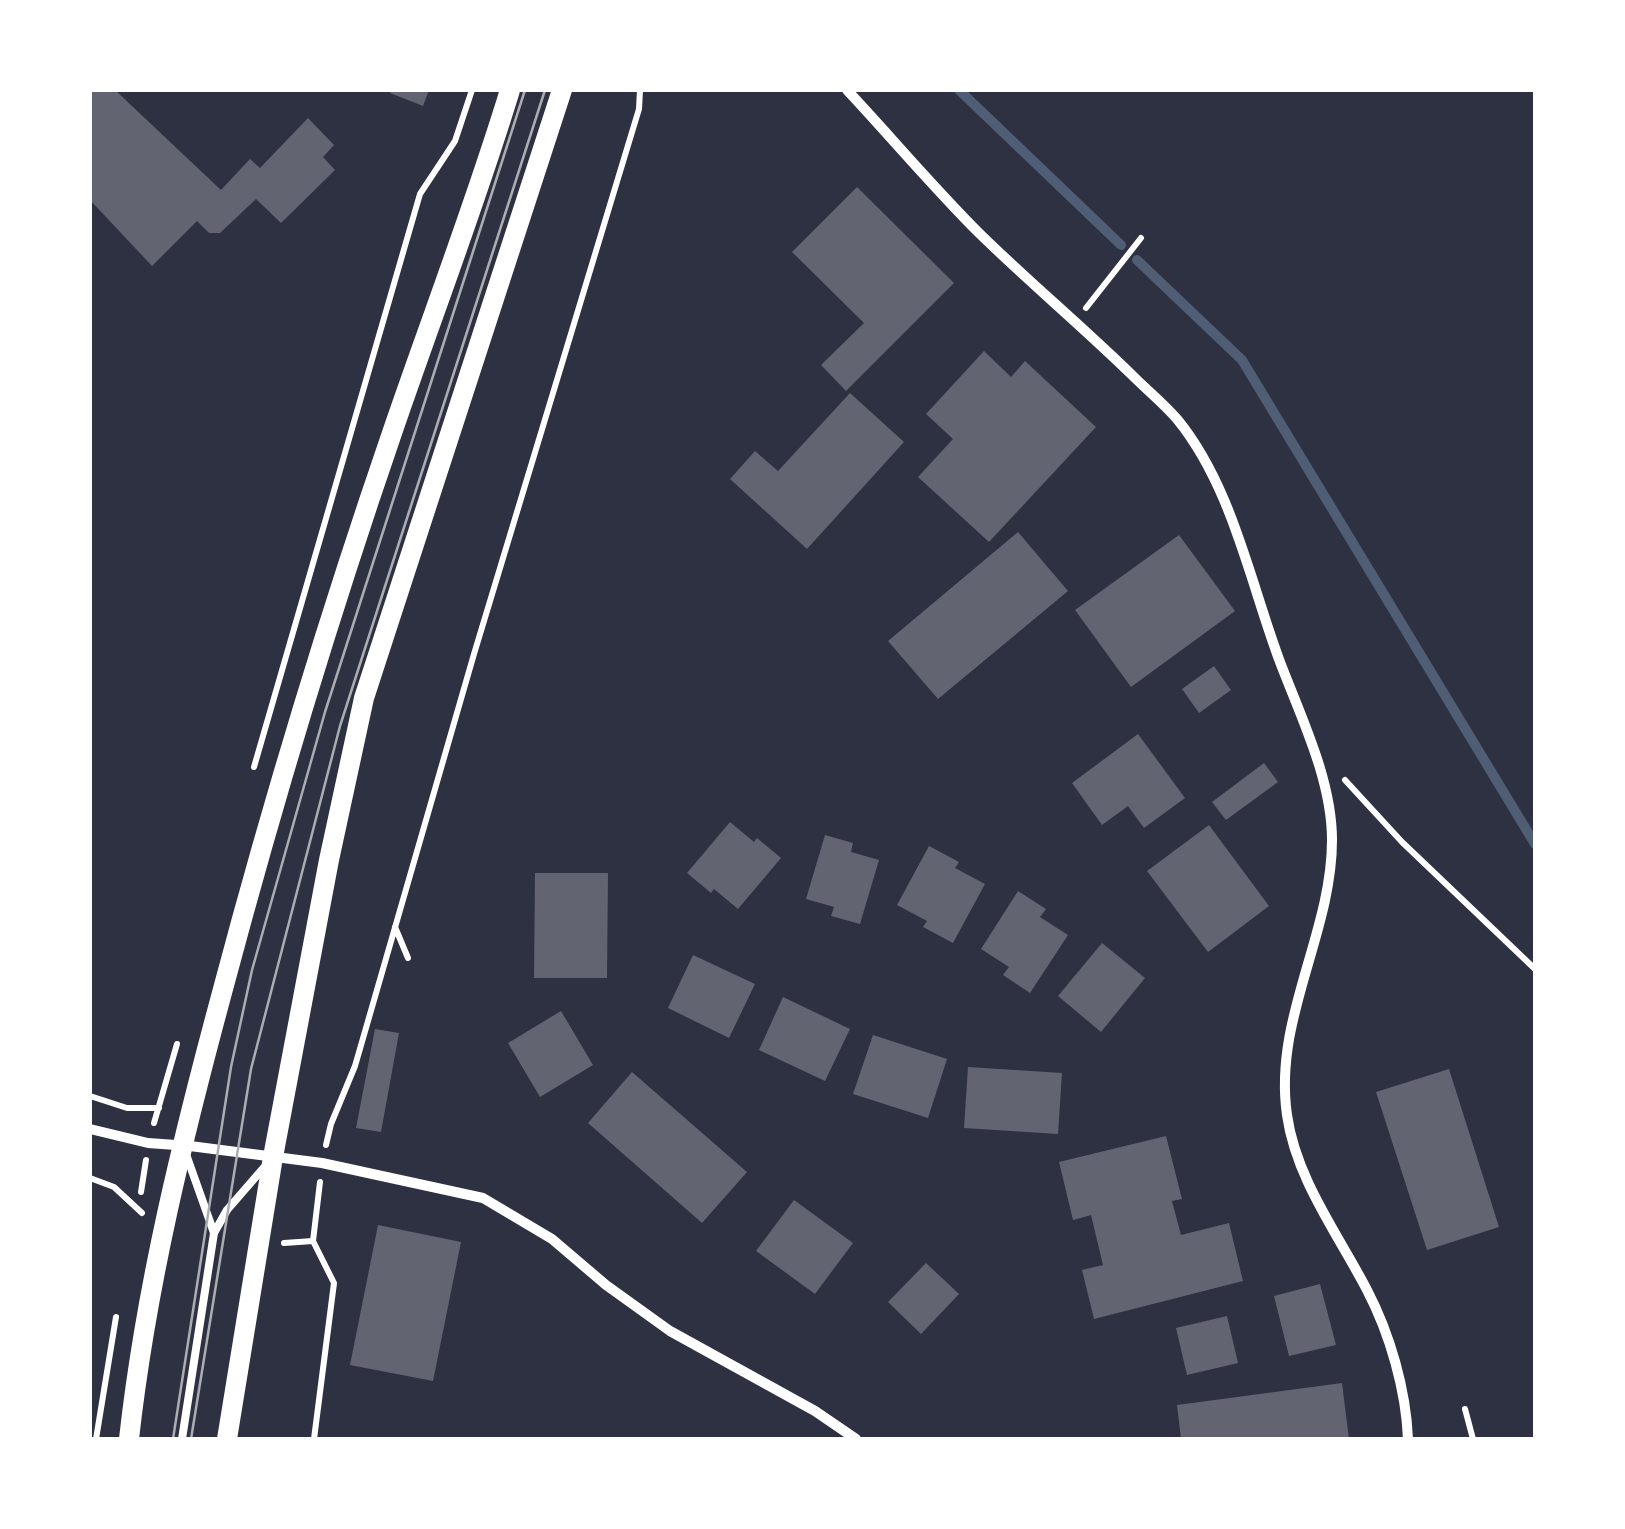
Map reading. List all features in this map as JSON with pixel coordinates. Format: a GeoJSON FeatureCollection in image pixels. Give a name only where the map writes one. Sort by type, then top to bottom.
{"type":"FeatureCollection","features":[{"type":"Feature","properties":{"kind":"main road"},"geometry":{"type":"LineString","coordinates":[[129,1439],[136,1377],[181,1145],[308,682],[510,90]]}},
{"type":"Feature","properties":{"kind":"main road"},"geometry":{"type":"LineString","coordinates":[[228,1439],[273,1157],[328,860],[364,698],[562,90]]}},
{"type":"Feature","properties":{"kind":"street"},"geometry":{"type":"LineString","coordinates":[[847,90],[979,232],[1177,420],[1202,458],[1224,503],[1310,742],[1324,788],[1332,839],[1326,887],[1288,1037],[1284,1090],[1287,1118],[1295,1153],[1368,1292],[1391,1348],[1408,1422],[1408,1439]]}},
{"type":"Feature","properties":{"kind":"street"},"geometry":{"type":"LineString","coordinates":[[90,1129],[148,1144],[322,1164],[483,1198],[552,1239],[606,1285],[670,1330],[815,1411],[856,1439]]}},
{"type":"Feature","properties":{"kind":"lane"},"geometry":{"type":"LineString","coordinates":[[181,1145],[205,1200],[214,1233]]}},
{"type":"Feature","properties":{"kind":"lane"},"geometry":{"type":"LineString","coordinates":[[182,1439],[214,1233],[227,1210],[273,1157]]}},
{"type":"Feature","properties":{"kind":"path"},"geometry":{"type":"LineString","coordinates":[[314,1439],[334,1283],[313,1241],[331,1124],[355,1066],[638,109],[640,90]]}},
{"type":"Feature","properties":{"kind":"path"},"geometry":{"type":"LineString","coordinates":[[1076,320],[1141,238]]}},
{"type":"Feature","properties":{"kind":"path"},"geometry":{"type":"LineString","coordinates":[[1310,742],[1402,842],[1535,969]]}},
{"type":"Feature","properties":{"kind":"path"},"geometry":{"type":"LineString","coordinates":[[395,927],[408,958]]}},
{"type":"Feature","properties":{"kind":"path"},"geometry":{"type":"LineString","coordinates":[[90,1096],[127,1108],[159,1108]]}},
{"type":"Feature","properties":{"kind":"path"},"geometry":{"type":"LineString","coordinates":[[90,1178],[114,1187],[139,1211]]}},
{"type":"Feature","properties":{"kind":"path"},"geometry":{"type":"LineString","coordinates":[[278,1244],[313,1241]]}},
{"type":"Feature","properties":{"kind":"path"},"geometry":{"type":"LineString","coordinates":[[1464,1410],[1473,1439]]}},
{"type":"Feature","properties":{"kind":"building"},"geometry":{"type":"Polygon","coordinates":[[[90,90],[115,90],[221,190],[250,159],[260,168],[308,118],[334,145],[323,157],[335,170],[281,223],[256,199],[220,233],[209,233],[197,221],[152,266],[90,200],[90,90]]]}},
{"type":"Feature","properties":{"kind":"building"},"geometry":{"type":"Polygon","coordinates":[[[429,90],[423,106],[390,93],[429,90]]]}},
{"type":"Feature","properties":{"kind":"building"},"geometry":{"type":"Polygon","coordinates":[[[857,187],[954,283],[846,391],[821,365],[864,323],[792,252],[857,187]]]}},
{"type":"Feature","properties":{"kind":"building"},"geometry":{"type":"Polygon","coordinates":[[[984,351],[1011,377],[1025,361],[1096,427],[989,542],[918,477],[953,439],[926,414],[984,351]]]}},
{"type":"Feature","properties":{"kind":"building"},"geometry":{"type":"Polygon","coordinates":[[[850,393],[904,442],[807,549],[730,479],[755,451],[778,471],[850,393]]]}},
{"type":"Feature","properties":{"kind":"building"},"geometry":{"type":"Polygon","coordinates":[[[1018,532],[1068,591],[938,699],[888,641],[1018,532]]]}},
{"type":"Feature","properties":{"kind":"building"},"geometry":{"type":"Polygon","coordinates":[[[1179,535],[1235,611],[1131,687],[1075,610],[1179,535]]]}},
{"type":"Feature","properties":{"kind":"building"},"geometry":{"type":"Polygon","coordinates":[[[1214,666],[1231,690],[1199,713],[1182,689],[1214,666]]]}},
{"type":"Feature","properties":{"kind":"building"},"geometry":{"type":"Polygon","coordinates":[[[1138,734],[1185,798],[1144,828],[1128,806],[1102,825],[1072,783],[1138,734]]]}},
{"type":"Feature","properties":{"kind":"building"},"geometry":{"type":"Polygon","coordinates":[[[1264,763],[1278,782],[1226,820],[1212,802],[1264,763]]]}},
{"type":"Feature","properties":{"kind":"building"},"geometry":{"type":"Polygon","coordinates":[[[730,822],[781,858],[738,909],[687,873],[730,822]]]}},
{"type":"Feature","properties":{"kind":"building"},"geometry":{"type":"Polygon","coordinates":[[[1209,825],[1269,906],[1208,952],[1147,871],[1209,825]]]}},
{"type":"Feature","properties":{"kind":"building"},"geometry":{"type":"Polygon","coordinates":[[[825,835],[853,843],[851,852],[879,860],[860,924],[831,916],[834,907],[806,899],[825,835]]]}},
{"type":"Feature","properties":{"kind":"building"},"geometry":{"type":"Polygon","coordinates":[[[929,846],[959,862],[955,868],[985,884],[953,943],[923,927],[927,921],[897,905],[929,846]]]}},
{"type":"Feature","properties":{"kind":"building"},"geometry":{"type":"Polygon","coordinates":[[[535,873],[608,873],[607,978],[534,978],[535,873]]]}},
{"type":"Feature","properties":{"kind":"building"},"geometry":{"type":"Polygon","coordinates":[[[1018,891],[1046,909],[1040,917],[1068,935],[1030,993],[1003,975],[1009,967],[981,949],[1018,891]]]}},
{"type":"Feature","properties":{"kind":"building"},"geometry":{"type":"Polygon","coordinates":[[[1102,943],[1145,978],[1101,1032],[1058,996],[1102,943]]]}},
{"type":"Feature","properties":{"kind":"building"},"geometry":{"type":"Polygon","coordinates":[[[693,955],[755,984],[729,1038],[668,1008],[693,955]]]}},
{"type":"Feature","properties":{"kind":"building"},"geometry":{"type":"Polygon","coordinates":[[[783,997],[850,1029],[825,1081],[759,1050],[783,997]]]}},
{"type":"Feature","properties":{"kind":"building"},"geometry":{"type":"Polygon","coordinates":[[[561,1011],[593,1065],[540,1097],[508,1043],[561,1011]]]}},
{"type":"Feature","properties":{"kind":"building"},"geometry":{"type":"Polygon","coordinates":[[[375,1029],[399,1033],[381,1132],[356,1128],[375,1029]]]}},
{"type":"Feature","properties":{"kind":"building"},"geometry":{"type":"Polygon","coordinates":[[[873,1035],[947,1059],[928,1118],[853,1094],[873,1035]]]}},
{"type":"Feature","properties":{"kind":"building"},"geometry":{"type":"Polygon","coordinates":[[[968,1067],[1062,1073],[1058,1134],[964,1128],[968,1067]]]}},
{"type":"Feature","properties":{"kind":"building"},"geometry":{"type":"Polygon","coordinates":[[[1449,1069],[1499,1227],[1427,1250],[1376,1092],[1449,1069]]]}},
{"type":"Feature","properties":{"kind":"building"},"geometry":{"type":"Polygon","coordinates":[[[632,1072],[747,1172],[702,1223],[588,1123],[632,1072]]]}},
{"type":"Feature","properties":{"kind":"building"},"geometry":{"type":"Polygon","coordinates":[[[1166,1136],[1182,1199],[1172,1201],[1181,1235],[1229,1223],[1243,1281],[1094,1319],[1082,1270],[1103,1265],[1091,1215],[1073,1220],[1059,1162],[1166,1136]]]}},
{"type":"Feature","properties":{"kind":"building"},"geometry":{"type":"Polygon","coordinates":[[[794,1200],[853,1243],[815,1294],[756,1251],[794,1200]]]}},
{"type":"Feature","properties":{"kind":"building"},"geometry":{"type":"Polygon","coordinates":[[[378,1225],[461,1242],[433,1381],[350,1365],[378,1225]]]}},
{"type":"Feature","properties":{"kind":"building"},"geometry":{"type":"Polygon","coordinates":[[[926,1263],[959,1294],[921,1334],[888,1302],[926,1263]]]}},
{"type":"Feature","properties":{"kind":"building"},"geometry":{"type":"Polygon","coordinates":[[[1320,1284],[1336,1345],[1289,1356],[1274,1296],[1320,1284]]]}},
{"type":"Feature","properties":{"kind":"building"},"geometry":{"type":"Polygon","coordinates":[[[1227,1316],[1238,1363],[1187,1375],[1176,1328],[1227,1316]]]}},
{"type":"Feature","properties":{"kind":"building"},"geometry":{"type":"Polygon","coordinates":[[[1342,1383],[1349,1439],[1181,1439],[1177,1405],[1342,1383]]]}},
{"type":"Feature","properties":{"kind":"waterway"},"geometry":{"type":"LineString","coordinates":[[959,90],[1121,245]]}},
{"type":"Feature","properties":{"kind":"waterway"},"geometry":{"type":"LineString","coordinates":[[1137,260],[1242,360],[1535,844]]}},
{"type":"Feature","properties":{"kind":"tram line"},"geometry":{"type":"LineString","coordinates":[[173,1439],[231,1067],[252,970],[325,712],[525,90]]}},
{"type":"Feature","properties":{"kind":"tram line"},"geometry":{"type":"LineString","coordinates":[[191,1439],[251,1069],[340,726],[545,90]]}}]}
